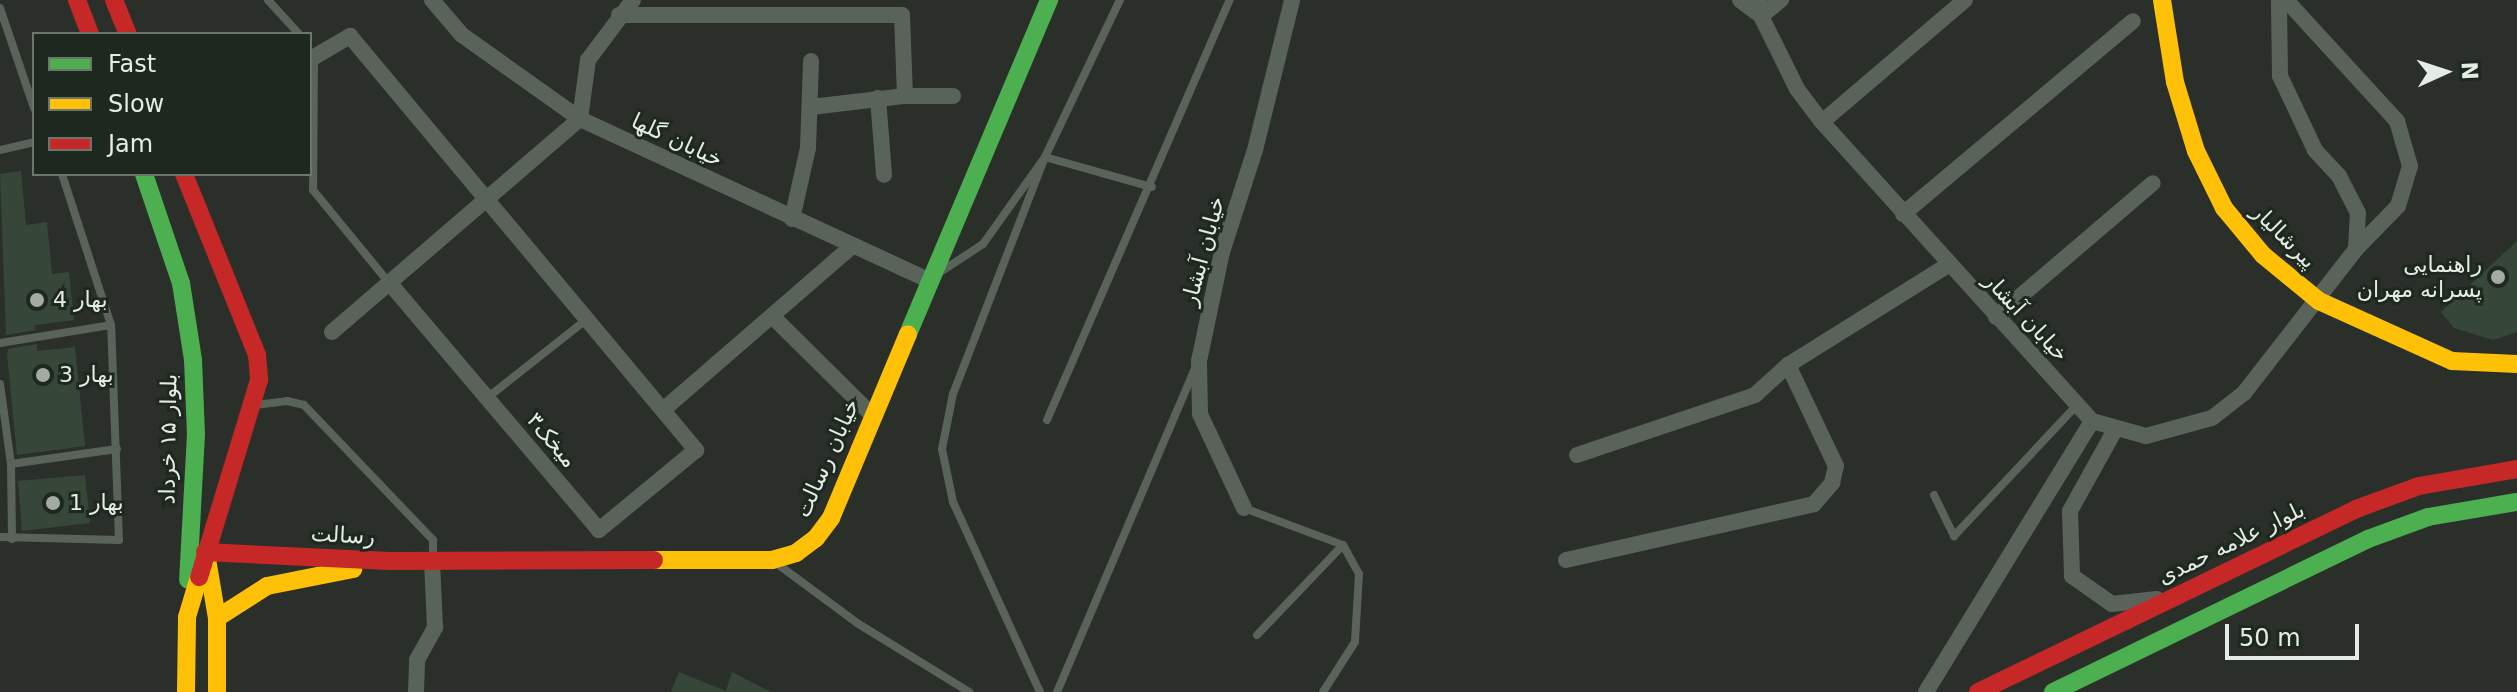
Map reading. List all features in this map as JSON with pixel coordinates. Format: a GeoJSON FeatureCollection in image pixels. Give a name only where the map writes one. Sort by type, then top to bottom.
{"type":"FeatureCollection","features":[{"type":"Feature","properties":{"kind":"street"},"geometry":{"type":"LineString","coordinates":[[77,0],[89,32]]}},
{"type":"Feature","properties":{"kind":"street"},"geometry":{"type":"LineString","coordinates":[[114,0],[127,32]]}},
{"type":"Feature","properties":{"kind":"street","name":"خیابان گلها"},"geometry":{"type":"LineString","coordinates":[[432,0],[462,35],[580,119],[850,248],[928,280]]}},
{"type":"Feature","properties":{"kind":"street"},"geometry":{"type":"LineString","coordinates":[[332,332],[391,285],[580,119],[588,60],[633,0]]}},
{"type":"Feature","properties":{"kind":"street","name":"خیابان رسالت"},"geometry":{"type":"LineString","coordinates":[[390,561],[772,560],[806,546],[831,518],[928,280],[1049,0]]}},
{"type":"Feature","properties":{"kind":"street","name":"خیابان آبشار"},"geometry":{"type":"LineString","coordinates":[[1244,508],[1200,414],[1199,361],[1222,252],[1255,150],[1292,0]]}},
{"type":"Feature","properties":{"kind":"street","name":"خیابان آبشار"},"geometry":{"type":"LineString","coordinates":[[1740,0],[1760,8],[1797,89],[1822,122],[2092,421]]}},
{"type":"Feature","properties":{"kind":"street"},"geometry":{"type":"LineString","coordinates":[[1760,8],[1781,0]]}},
{"type":"Feature","properties":{"kind":"street"},"geometry":{"type":"LineString","coordinates":[[1822,122],[1965,0]]}},
{"type":"Feature","properties":{"kind":"street","name":"پیرشالیار"},"geometry":{"type":"LineString","coordinates":[[2162,0],[2179,96],[2196,151],[2224,208],[2263,255],[2319,301],[2452,361],[2517,364]]}},
{"type":"Feature","properties":{"kind":"street"},"geometry":{"type":"LineString","coordinates":[[2279,0],[2280,76],[2315,150],[2339,176],[2358,213],[2356,249]]}},
{"type":"Feature","properties":{"kind":"street"},"geometry":{"type":"LineString","coordinates":[[1926,692],[2092,421],[2146,436],[2212,418],[2244,393],[2319,301],[2356,249],[2398,206],[2410,166],[2397,121],[2286,0]]}},
{"type":"Feature","properties":{"kind":"street"},"geometry":{"type":"LineString","coordinates":[[619,15],[902,15],[905,96]]}},
{"type":"Feature","properties":{"kind":"street"},"geometry":{"type":"LineString","coordinates":[[1903,214],[2133,21]]}},
{"type":"Feature","properties":{"kind":"street"},"geometry":{"type":"LineString","coordinates":[[312,54],[350,36],[490,198],[663,410],[850,248]]}},
{"type":"Feature","properties":{"kind":"street"},"geometry":{"type":"LineString","coordinates":[[792,219],[811,107],[811,61]]}},
{"type":"Feature","properties":{"kind":"street"},"geometry":{"type":"LineString","coordinates":[[811,107],[878,98],[953,96]]}},
{"type":"Feature","properties":{"kind":"street"},"geometry":{"type":"LineString","coordinates":[[878,98],[884,175]]}},
{"type":"Feature","properties":{"kind":"street","name":"بلوار ۱۵ خرداد"},"geometry":{"type":"LineString","coordinates":[[145,176],[181,283],[193,360],[196,434],[187,617]]}},
{"type":"Feature","properties":{"kind":"street"},"geometry":{"type":"LineString","coordinates":[[185,176],[257,355],[254,405],[205,552],[187,617],[186,692]]}},
{"type":"Feature","properties":{"kind":"street"},"geometry":{"type":"LineString","coordinates":[[1996,317],[2153,183]]}},
{"type":"Feature","properties":{"kind":"street"},"geometry":{"type":"LineString","coordinates":[[1577,455],[1755,395],[1788,365],[1948,265]]}},
{"type":"Feature","properties":{"kind":"street","name":"میخک۳"},"geometry":{"type":"LineString","coordinates":[[391,285],[599,530],[696,450],[663,410]]}},
{"type":"Feature","properties":{"kind":"street"},"geometry":{"type":"LineString","coordinates":[[772,316],[873,416]]}},
{"type":"Feature","properties":{"kind":"street"},"geometry":{"type":"LineString","coordinates":[[1566,560],[1814,504],[1832,483],[1836,466],[1788,365]]}},
{"type":"Feature","properties":{"kind":"street"},"geometry":{"type":"LineString","coordinates":[[2116,428],[2070,511],[2072,576],[2112,604],[2175,597]]}},
{"type":"Feature","properties":{"kind":"street","name":"بلوار علامه حمدی"},"geometry":{"type":"LineString","coordinates":[[1978,692],[2356,509],[2419,486],[2517,469]]}},
{"type":"Feature","properties":{"kind":"street"},"geometry":{"type":"LineString","coordinates":[[2053,692],[2368,539],[2428,517],[2517,502]]}},
{"type":"Feature","properties":{"kind":"street"},"geometry":{"type":"LineString","coordinates":[[205,552],[217,618],[217,692]]}},
{"type":"Feature","properties":{"kind":"street","name":"رسالت"},"geometry":{"type":"LineString","coordinates":[[205,552],[390,561]]}},
{"type":"Feature","properties":{"kind":"street","name":"رسالت"},"geometry":{"type":"LineString","coordinates":[[217,618],[267,586],[390,561]]}},
{"type":"Feature","properties":{"kind":"street"},"geometry":{"type":"LineString","coordinates":[[416,692],[417,660],[435,627],[432,561]]}},
{"type":"Feature","properties":{"kind":"lane"},"geometry":{"type":"LineString","coordinates":[[268,0],[297,32]]}},
{"type":"Feature","properties":{"kind":"lane"},"geometry":{"type":"LineString","coordinates":[[1040,692],[953,502],[942,449],[953,394],[1045,157],[1120,0]]}},
{"type":"Feature","properties":{"kind":"lane"},"geometry":{"type":"LineString","coordinates":[[1047,420],[1152,187],[1230,0]]}},
{"type":"Feature","properties":{"kind":"lane"},"geometry":{"type":"LineString","coordinates":[[0,8],[10,50],[32,103]]}},
{"type":"Feature","properties":{"kind":"lane"},"geometry":{"type":"LineString","coordinates":[[312,54],[313,190],[391,285]]}},
{"type":"Feature","properties":{"kind":"lane"},"geometry":{"type":"LineString","coordinates":[[0,150],[32,142]]}},
{"type":"Feature","properties":{"kind":"lane"},"geometry":{"type":"LineString","coordinates":[[928,280],[983,244],[1045,157]]}},
{"type":"Feature","properties":{"kind":"lane"},"geometry":{"type":"LineString","coordinates":[[1045,157],[1152,187]]}},
{"type":"Feature","properties":{"kind":"lane"},"geometry":{"type":"LineString","coordinates":[[0,537],[119,540],[111,325],[63,176]]}},
{"type":"Feature","properties":{"kind":"lane"},"geometry":{"type":"LineString","coordinates":[[487,398],[588,318]]}},
{"type":"Feature","properties":{"kind":"lane"},"geometry":{"type":"LineString","coordinates":[[0,343],[111,325]]}},
{"type":"Feature","properties":{"kind":"lane"},"geometry":{"type":"LineString","coordinates":[[1057,692],[1199,361]]}},
{"type":"Feature","properties":{"kind":"lane"},"geometry":{"type":"LineString","coordinates":[[0,384],[11,464],[12,539]]}},
{"type":"Feature","properties":{"kind":"lane"},"geometry":{"type":"LineString","coordinates":[[254,405],[287,401],[304,405],[433,540],[432,561]]}},
{"type":"Feature","properties":{"kind":"lane"},"geometry":{"type":"LineString","coordinates":[[1934,495],[1954,536],[2077,405]]}},
{"type":"Feature","properties":{"kind":"lane"},"geometry":{"type":"LineString","coordinates":[[11,464],[117,449]]}},
{"type":"Feature","properties":{"kind":"lane"},"geometry":{"type":"LineString","coordinates":[[1244,508],[1343,545],[1359,574],[1355,642],[1323,692]]}},
{"type":"Feature","properties":{"kind":"lane"},"geometry":{"type":"LineString","coordinates":[[1257,635],[1343,545]]}},
{"type":"Feature","properties":{"kind":"lane"},"geometry":{"type":"LineString","coordinates":[[772,560],[857,623],[969,692]]}},
{"type":"Feature","properties":{"kind":"building"},"geometry":{"type":"Polygon","coordinates":[[[21,171],[26,225],[47,222],[52,274],[69,272],[74,320],[35,325],[35,330],[6,335],[0,174],[21,171]]]}},
{"type":"Feature","properties":{"kind":"building","name":"راهنمایی پسرانه مهران"},"geometry":{"type":"Polygon","coordinates":[[[2517,241],[2517,332],[2493,340],[2454,328],[2441,312],[2517,241]]]}},
{"type":"Feature","properties":{"kind":"building"},"geometry":{"type":"Polygon","coordinates":[[[37,344],[37,351],[75,347],[85,446],[17,455],[7,354],[8,349],[37,344]]]}},
{"type":"Feature","properties":{"kind":"building","name":"بهار 1"},"geometry":{"type":"Polygon","coordinates":[[[85,475],[90,523],[22,531],[18,481],[85,475]]]}},
{"type":"Feature","properties":{"kind":"building"},"geometry":{"type":"Polygon","coordinates":[[[679,672],[726,691],[732,672],[771,692],[671,692],[679,672]]]}},
{"type":"Feature","properties":{"kind":"traffic: fast"},"geometry":{"type":"LineString","coordinates":[[908,334],[1049,0]]}},
{"type":"Feature","properties":{"kind":"traffic: fast"},"geometry":{"type":"LineString","coordinates":[[145,176],[181,283],[193,360],[196,434],[188,580]]}},
{"type":"Feature","properties":{"kind":"traffic: fast"},"geometry":{"type":"LineString","coordinates":[[2053,692],[2368,539],[2428,517],[2517,502]]}},
{"type":"Feature","properties":{"kind":"traffic: slow"},"geometry":{"type":"LineString","coordinates":[[2162,0],[2175,82],[2196,151],[2224,208],[2263,255],[2319,301],[2452,361],[2517,364]]}},
{"type":"Feature","properties":{"kind":"traffic: slow"},"geometry":{"type":"LineString","coordinates":[[654,560],[772,560],[796,553],[816,538],[831,518],[908,334]]}},
{"type":"Feature","properties":{"kind":"traffic: slow"},"geometry":{"type":"LineString","coordinates":[[207,559],[217,618],[217,692]]}},
{"type":"Feature","properties":{"kind":"traffic: slow"},"geometry":{"type":"LineString","coordinates":[[217,618],[267,586],[353,569]]}},
{"type":"Feature","properties":{"kind":"traffic: slow"},"geometry":{"type":"LineString","coordinates":[[186,692],[187,617],[199,577]]}},
{"type":"Feature","properties":{"kind":"traffic: jam"},"geometry":{"type":"LineString","coordinates":[[77,0],[89,32]]}},
{"type":"Feature","properties":{"kind":"traffic: jam"},"geometry":{"type":"LineString","coordinates":[[114,0],[127,32]]}},
{"type":"Feature","properties":{"kind":"traffic: jam"},"geometry":{"type":"LineString","coordinates":[[185,176],[257,355],[259,380],[199,577]]}},
{"type":"Feature","properties":{"kind":"traffic: jam"},"geometry":{"type":"LineString","coordinates":[[1978,692],[2356,509],[2419,486],[2517,469]]}},
{"type":"Feature","properties":{"kind":"traffic: jam"},"geometry":{"type":"LineString","coordinates":[[205,552],[390,561],[654,560]]}},
{"type":"Feature","properties":{"kind":"place","name":"راهنمایی پسرانه مهران"},"geometry":{"type":"Point","coordinates":[2498,277]}},
{"type":"Feature","properties":{"kind":"place","name":"بهار 4"},"geometry":{"type":"Point","coordinates":[37,300]}},
{"type":"Feature","properties":{"kind":"place","name":"بهار 3"},"geometry":{"type":"Point","coordinates":[43,375]}},
{"type":"Feature","properties":{"kind":"place","name":"بهار 1"},"geometry":{"type":"Point","coordinates":[53,503]}}]}
